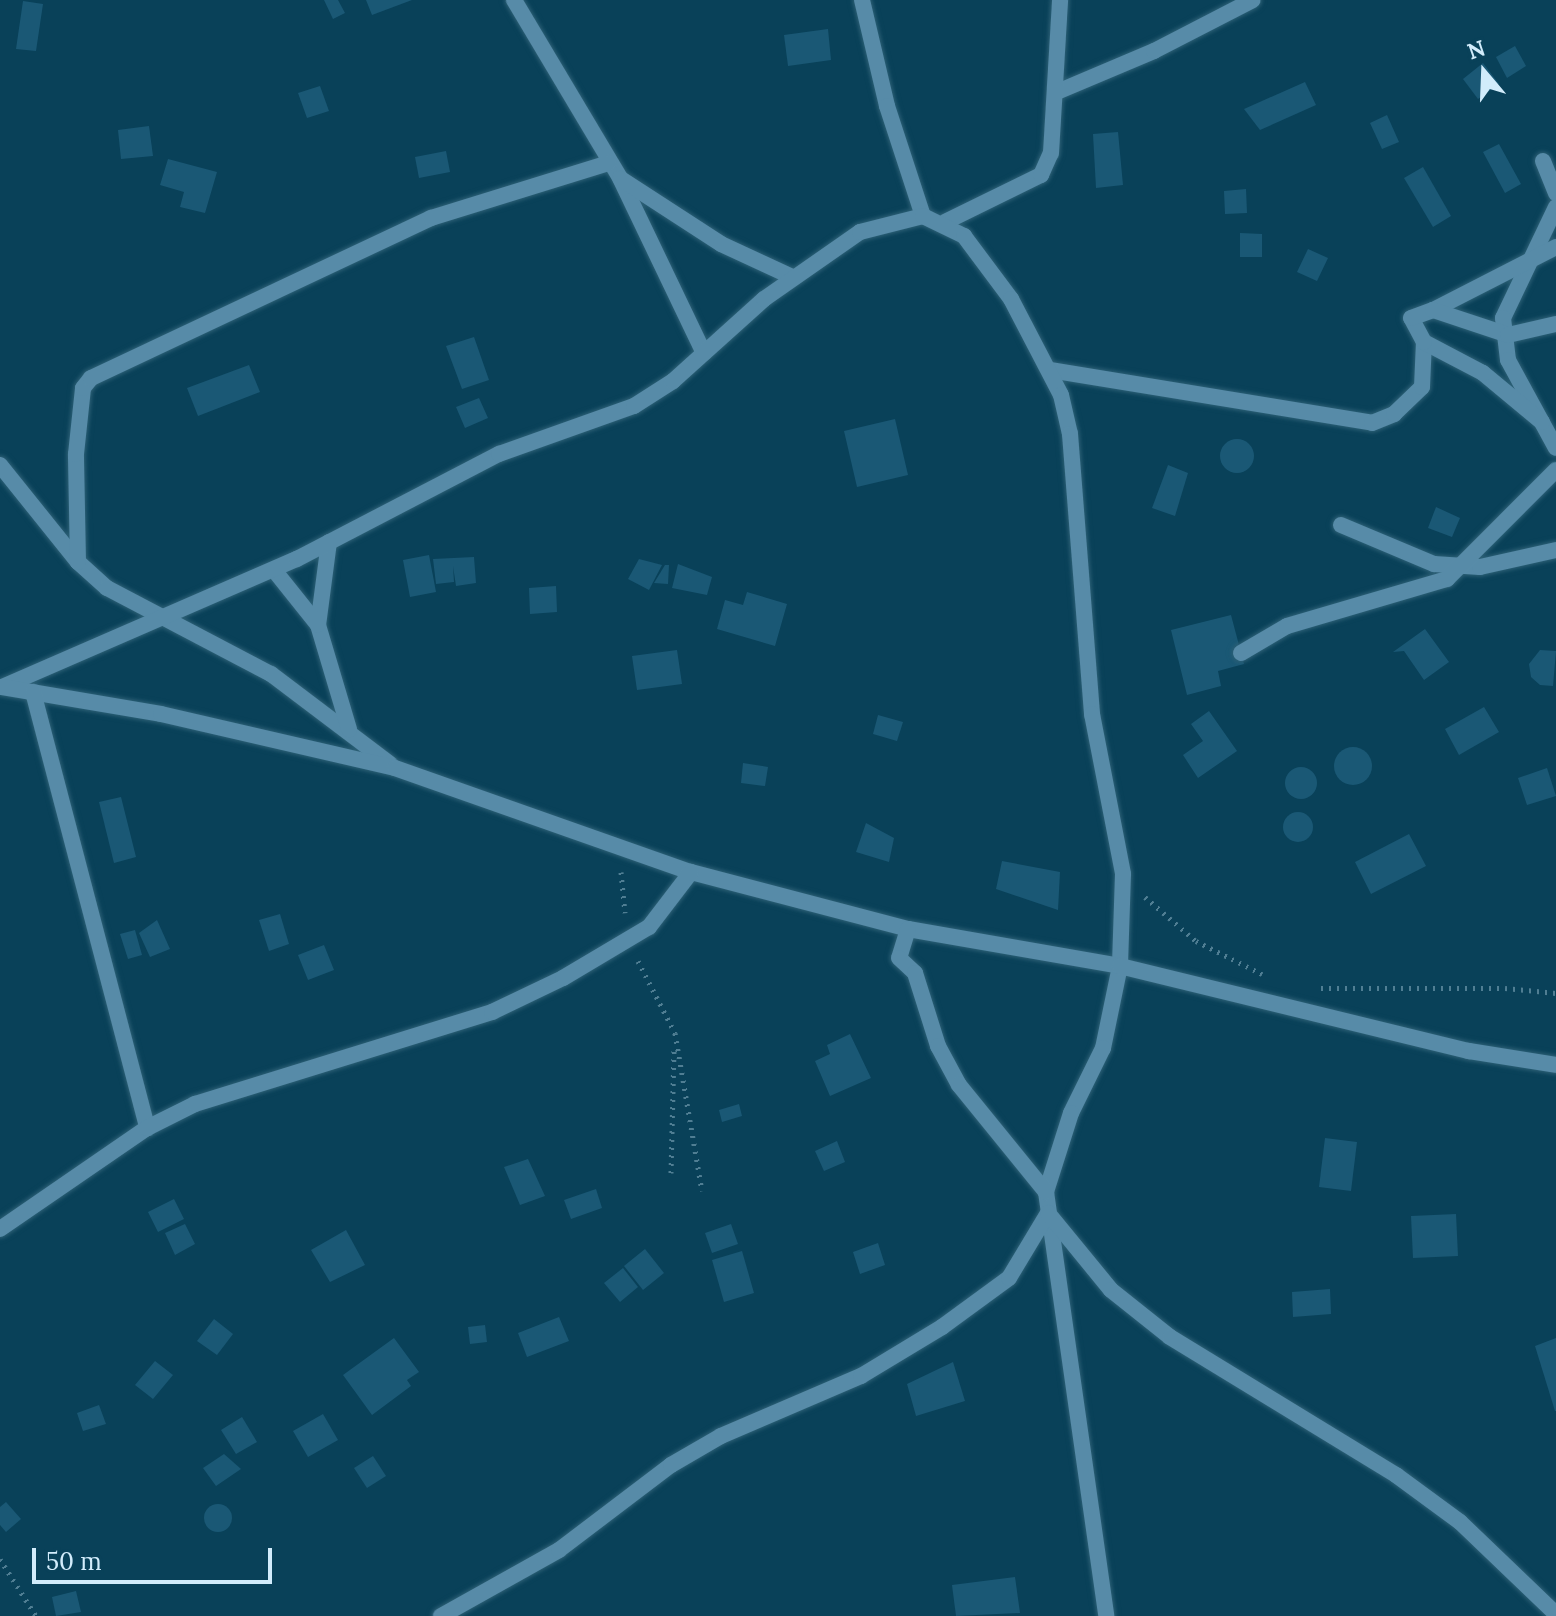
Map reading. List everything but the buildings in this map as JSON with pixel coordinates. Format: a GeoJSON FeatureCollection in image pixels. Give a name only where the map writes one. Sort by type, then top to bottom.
{"type":"FeatureCollection","features":[{"type":"Feature","properties":{"kind":"street"},"geometry":{"type":"LineString","coordinates":[[514,0],[620,178],[704,353]]}},
{"type":"Feature","properties":{"kind":"street"},"geometry":{"type":"LineString","coordinates":[[862,0],[887,106],[923,216]]}},
{"type":"Feature","properties":{"kind":"street"},"geometry":{"type":"LineString","coordinates":[[945,222],[1041,175],[1051,153],[1057,92],[1060,0]]}},
{"type":"Feature","properties":{"kind":"street"},"geometry":{"type":"LineString","coordinates":[[1057,92],[1154,51],[1253,0]]}},
{"type":"Feature","properties":{"kind":"street"},"geometry":{"type":"LineString","coordinates":[[1543,161],[1556,194]]}},
{"type":"Feature","properties":{"kind":"street"},"geometry":{"type":"LineString","coordinates":[[78,562],[76,454],[83,388],[91,378],[431,218],[609,163]]}},
{"type":"Feature","properties":{"kind":"street"},"geometry":{"type":"LineString","coordinates":[[620,178],[721,244],[792,277]]}},
{"type":"Feature","properties":{"kind":"street"},"geometry":{"type":"LineString","coordinates":[[1556,207],[1535,258],[1503,318],[1508,335],[1508,360],[1556,448]]}},
{"type":"Feature","properties":{"kind":"street"},"geometry":{"type":"LineString","coordinates":[[1,687],[164,620],[274,570],[499,454],[634,406],[704,353],[792,277],[860,232],[923,216],[945,222],[964,236],[1011,299],[1050,370],[1070,434],[1091,699],[1123,874],[1120,966],[1103,1048],[1071,1113],[1046,1192],[1106,1616]]}},
{"type":"Feature","properties":{"kind":"street"},"geometry":{"type":"LineString","coordinates":[[1050,370],[1372,423],[1394,414],[1422,387],[1424,342],[1411,318],[1433,310],[1556,247]]}},
{"type":"Feature","properties":{"kind":"street"},"geometry":{"type":"LineString","coordinates":[[1433,310],[1508,335],[1556,324]]}},
{"type":"Feature","properties":{"kind":"street"},"geometry":{"type":"LineString","coordinates":[[1424,342],[1483,373],[1542,422]]}},
{"type":"Feature","properties":{"kind":"street"},"geometry":{"type":"LineString","coordinates":[[0,465],[78,562],[107,588],[271,674],[349,729],[395,768]]}},
{"type":"Feature","properties":{"kind":"street"},"geometry":{"type":"LineString","coordinates":[[1241,653],[1287,626],[1447,579],[1455,566],[1556,470]]}},
{"type":"Feature","properties":{"kind":"street"},"geometry":{"type":"LineString","coordinates":[[1341,525],[1399,554],[1455,566],[1480,567],[1556,550]]}},
{"type":"Feature","properties":{"kind":"street"},"geometry":{"type":"LineString","coordinates":[[318,625],[329,542]]}},
{"type":"Feature","properties":{"kind":"street"},"geometry":{"type":"LineString","coordinates":[[274,570],[318,625],[349,729]]}},
{"type":"Feature","properties":{"kind":"street"},"geometry":{"type":"LineString","coordinates":[[1,687],[161,714],[395,768],[691,872],[908,929],[1120,966],[1469,1051],[1556,1065]]}},
{"type":"Feature","properties":{"kind":"street"},"geometry":{"type":"LineString","coordinates":[[33,692],[147,1128]]}},
{"type":"Feature","properties":{"kind":"street"},"geometry":{"type":"LineString","coordinates":[[0,1229],[147,1128],[234,1091],[492,1012],[649,927],[691,872]]}},
{"type":"Feature","properties":{"kind":"street"},"geometry":{"type":"LineString","coordinates":[[908,929],[899,958],[915,973],[938,1046],[959,1085],[1046,1192]]}},
{"type":"Feature","properties":{"kind":"street"},"geometry":{"type":"LineString","coordinates":[[1048,1213],[1111,1290],[1170,1337],[1396,1475],[1460,1522],[1556,1614]]}},
{"type":"Feature","properties":{"kind":"street"},"geometry":{"type":"LineString","coordinates":[[441,1616],[559,1550],[709,1444],[861,1376],[942,1327],[1009,1278],[1048,1213]]}},
{"type":"Feature","properties":{"kind":"path"},"geometry":{"type":"LineString","coordinates":[[618,847],[628,940],[675,1033],[702,1191]]}},
{"type":"Feature","properties":{"kind":"path"},"geometry":{"type":"LineString","coordinates":[[1123,874],[1166,920],[1282,988],[1296,1008]]}},
{"type":"Feature","properties":{"kind":"path"},"geometry":{"type":"LineString","coordinates":[[1314,988],[1505,988],[1556,993]]}},
{"type":"Feature","properties":{"kind":"path"},"geometry":{"type":"LineString","coordinates":[[671,1173],[675,1033]]}},
{"type":"Feature","properties":{"kind":"path"},"geometry":{"type":"LineString","coordinates":[[0,1559],[36,1616]]}}]}
